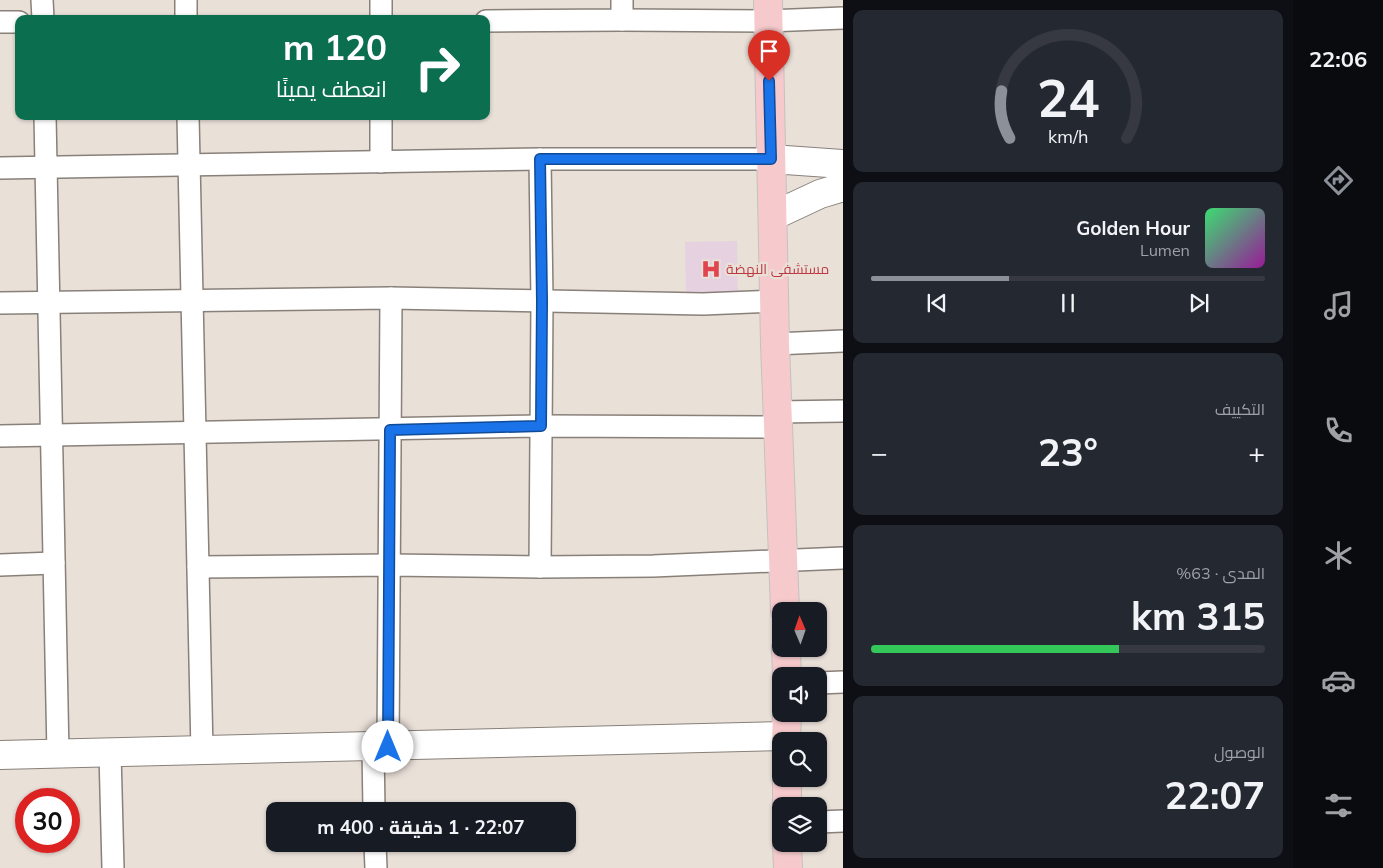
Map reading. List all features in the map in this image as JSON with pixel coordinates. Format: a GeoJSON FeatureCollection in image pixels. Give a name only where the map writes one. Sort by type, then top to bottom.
{"type":"FeatureCollection","features":[{"type":"Feature","properties":{"kind":"highway"},"geometry":{"type":"LineString","coordinates":[[768,10],[775,344],[785,602]]}},
{"type":"Feature","properties":{"kind":"highway"},"geometry":{"type":"LineString","coordinates":[[787,852],[788,868]]}},
{"type":"Feature","properties":{"kind":"street"},"geometry":{"type":"LineString","coordinates":[[42,0],[43,15]]}},
{"type":"Feature","properties":{"kind":"street"},"geometry":{"type":"LineString","coordinates":[[186,0],[186,15]]}},
{"type":"Feature","properties":{"kind":"street"},"geometry":{"type":"LineString","coordinates":[[381,0],[381,15]]}},
{"type":"Feature","properties":{"kind":"street"},"geometry":{"type":"LineString","coordinates":[[490,21],[622,10],[768,10],[843,18]]}},
{"type":"Feature","properties":{"kind":"street"},"geometry":{"type":"LineString","coordinates":[[0,22],[15,22]]}},
{"type":"Feature","properties":{"kind":"street"},"geometry":{"type":"LineString","coordinates":[[45,120],[58,754]]}},
{"type":"Feature","properties":{"kind":"street"},"geometry":{"type":"LineString","coordinates":[[188,120],[202,751]]}},
{"type":"Feature","properties":{"kind":"street"},"geometry":{"type":"LineString","coordinates":[[381,120],[381,162]]}},
{"type":"Feature","properties":{"kind":"street"},"geometry":{"type":"LineString","coordinates":[[540,159],[542,301],[540,567]]}},
{"type":"Feature","properties":{"kind":"street"},"geometry":{"type":"LineString","coordinates":[[0,168],[540,159],[771,159],[843,164]]}},
{"type":"Feature","properties":{"kind":"street"},"geometry":{"type":"LineString","coordinates":[[773,216],[820,194],[843,187]]}},
{"type":"Feature","properties":{"kind":"street"},"geometry":{"type":"LineString","coordinates":[[375,802],[380,747],[389,565],[391,298]]}},
{"type":"Feature","properties":{"kind":"street"},"geometry":{"type":"LineString","coordinates":[[0,303],[391,298],[704,304],[774,301]]}},
{"type":"Feature","properties":{"kind":"street"},"geometry":{"type":"LineString","coordinates":[[775,344],[843,342]]}},
{"type":"Feature","properties":{"kind":"street"},"geometry":{"type":"LineString","coordinates":[[0,436],[390,430],[779,420],[843,411]]}},
{"type":"Feature","properties":{"kind":"street"},"geometry":{"type":"LineString","coordinates":[[198,566],[654,566],[843,558]]}},
{"type":"Feature","properties":{"kind":"street"},"geometry":{"type":"LineString","coordinates":[[0,565],[54,563]]}},
{"type":"Feature","properties":{"kind":"street"},"geometry":{"type":"LineString","coordinates":[[827,683],[843,682]]}},
{"type":"Feature","properties":{"kind":"street"},"geometry":{"type":"LineString","coordinates":[[0,755],[380,747],[786,730]]}},
{"type":"Feature","properties":{"kind":"street"},"geometry":{"type":"LineString","coordinates":[[110,753],[114,868]]}},
{"type":"Feature","properties":{"kind":"street"},"geometry":{"type":"LineString","coordinates":[[827,822],[843,821]]}},
{"type":"Feature","properties":{"kind":"street"},"geometry":{"type":"LineString","coordinates":[[375,852],[376,868]]}},
{"type":"Feature","properties":{"kind":"shaded area","name":"مستشفى النهضة"},"geometry":{"type":"Polygon","coordinates":[[[737,241],[738,295],[686,296],[685,242],[737,241]]]}},
{"type":"Feature","properties":{"kind":"place","name":"مستشفى النهضة"},"geometry":{"type":"Point","coordinates":[711,269]}},
{"type":"Feature","properties":{"kind":"route"},"geometry":{"type":"LineString","coordinates":[[388,747],[390,430],[541,426],[540,159],[771,159],[769,81]]}}]}
